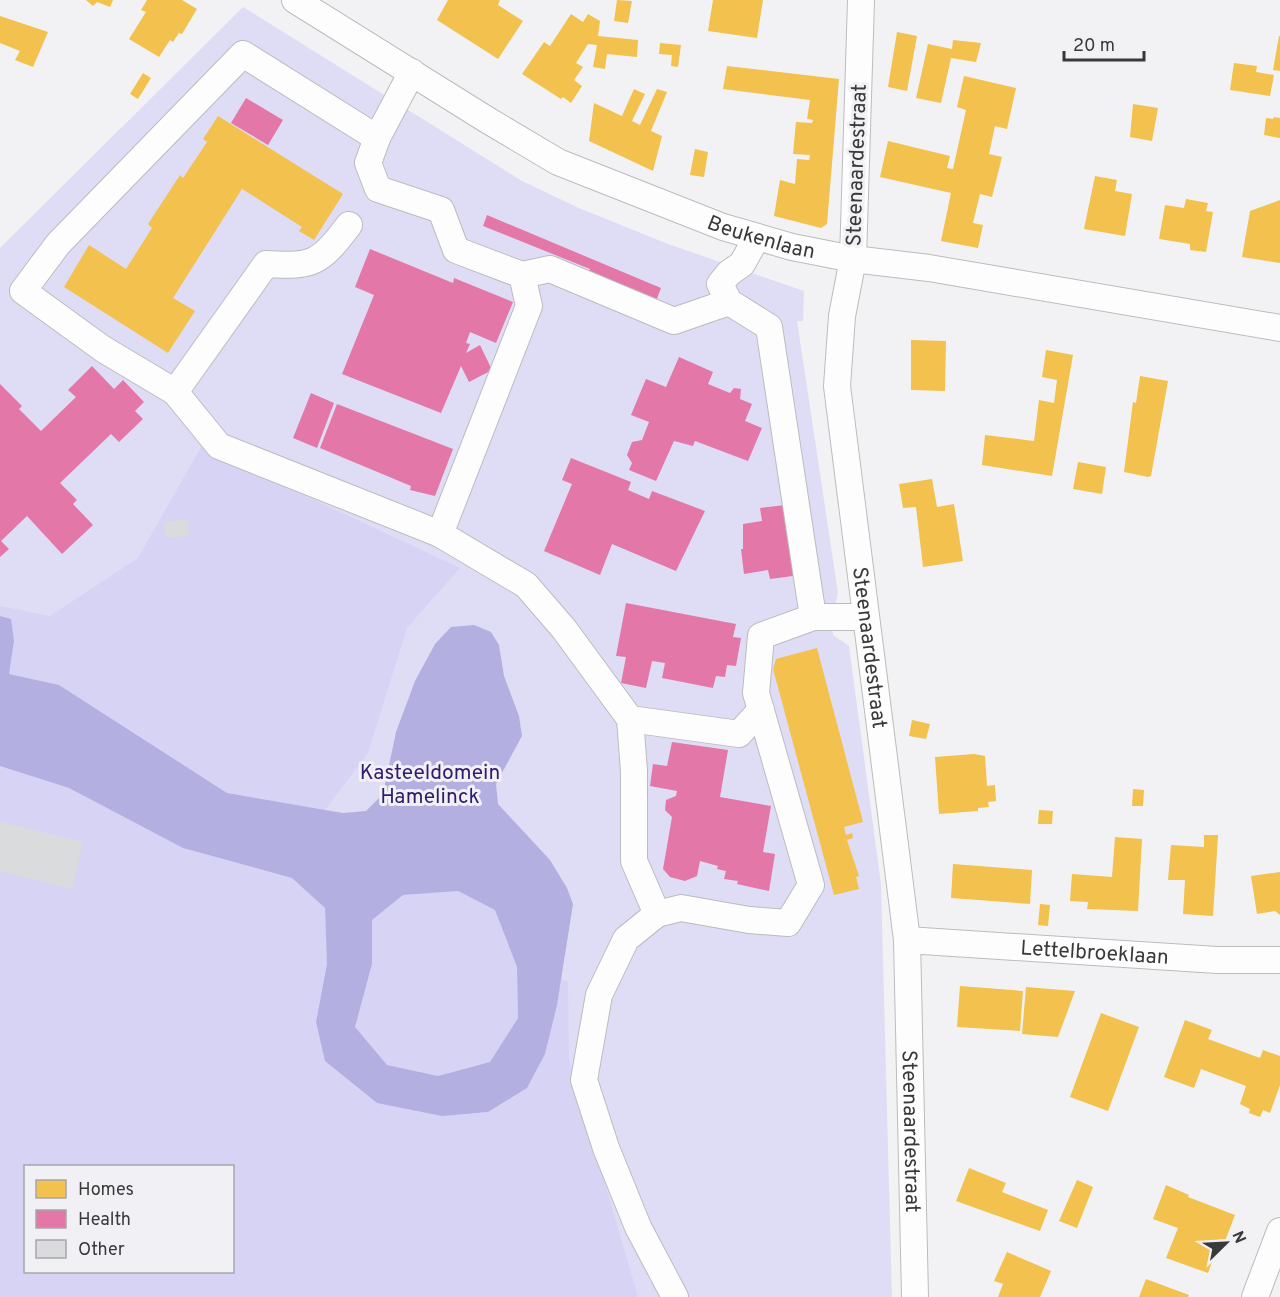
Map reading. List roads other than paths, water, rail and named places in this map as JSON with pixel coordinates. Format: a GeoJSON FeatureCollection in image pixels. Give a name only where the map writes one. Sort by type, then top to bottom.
{"type":"FeatureCollection","features":[{"type":"Feature","properties":{"kind":"street","name":"Beukenlaan"},"geometry":{"type":"LineString","coordinates":[[295,0],[558,162],[723,227],[792,248],[853,259],[929,267],[1280,328]]}},
{"type":"Feature","properties":{"kind":"street","name":"Steenaardestraat"},"geometry":{"type":"LineString","coordinates":[[861,0],[853,259],[842,316],[837,386],[864,617],[907,940],[915,1297]]}},
{"type":"Feature","properties":{"kind":"street"},"geometry":{"type":"LineString","coordinates":[[377,138],[243,54],[58,244],[23,291],[104,349],[174,392],[219,446],[440,534],[526,585],[564,629],[630,719],[634,771],[634,861],[657,914]]}},
{"type":"Feature","properties":{"kind":"street"},"geometry":{"type":"LineString","coordinates":[[412,72],[377,138],[368,163],[378,189],[441,210],[456,250],[522,275],[550,269],[674,321],[729,302]]}},
{"type":"Feature","properties":{"kind":"street"},"geometry":{"type":"LineString","coordinates":[[174,392],[266,264],[301,266],[329,252],[349,225]]}},
{"type":"Feature","properties":{"kind":"street"},"geometry":{"type":"LineString","coordinates":[[757,237],[742,264],[729,273],[720,284],[729,302],[769,327],[813,617]]}},
{"type":"Feature","properties":{"kind":"street"},"geometry":{"type":"LineString","coordinates":[[440,534],[530,306],[522,275]]}},
{"type":"Feature","properties":{"kind":"street"},"geometry":{"type":"LineString","coordinates":[[675,1297],[638,1227],[606,1148],[584,1080],[599,995],[626,939],[657,914],[681,908],[749,920],[788,923],[811,885],[756,693],[761,636],[813,617],[864,617]]}},
{"type":"Feature","properties":{"kind":"street"},"geometry":{"type":"LineString","coordinates":[[630,719],[739,734],[761,710]]}},
{"type":"Feature","properties":{"kind":"street","name":"Lettelbroeklaan"},"geometry":{"type":"LineString","coordinates":[[907,940],[1217,960],[1280,960]]}},
{"type":"Feature","properties":{"kind":"street"},"geometry":{"type":"LineString","coordinates":[[1256,1297],[1280,1231]]}},
{"type":"Feature","properties":{"kind":"park label","name":"Kasteeldomein Hamelinck"},"geometry":{"type":"Point","coordinates":[430,784]}}]}
